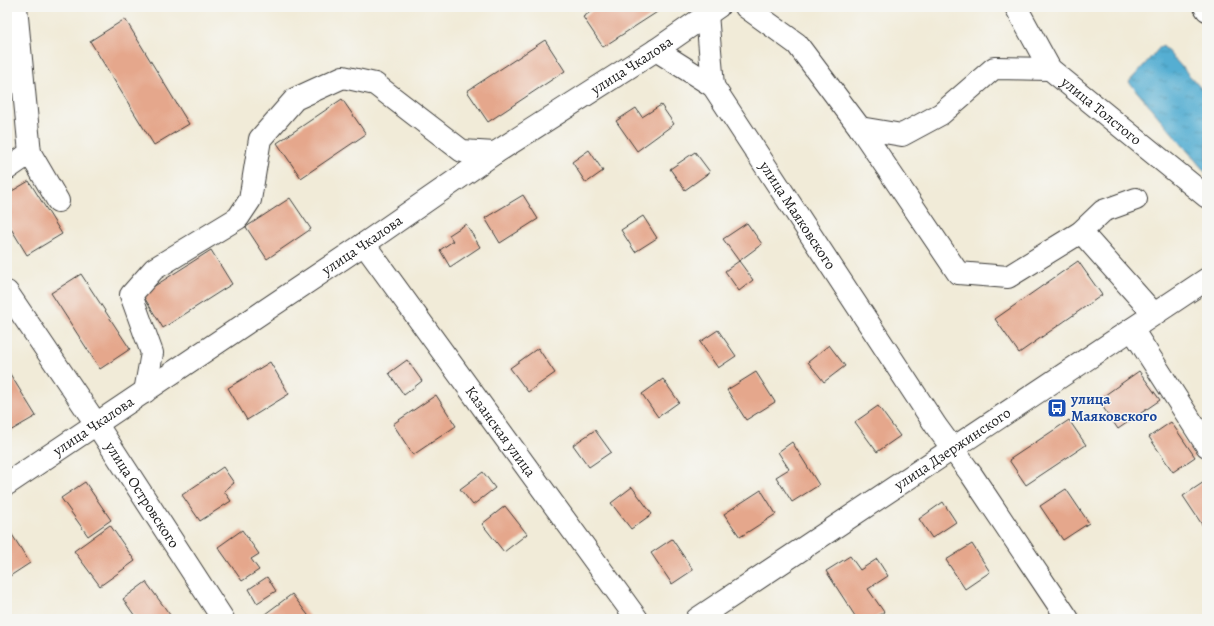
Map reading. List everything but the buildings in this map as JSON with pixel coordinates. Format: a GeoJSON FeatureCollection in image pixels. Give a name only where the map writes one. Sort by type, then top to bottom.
{"type":"FeatureCollection","features":[{"type":"Feature","properties":{"kind":"street"},"geometry":{"type":"LineString","coordinates":[[16,7],[30,153],[58,201]]}},
{"type":"Feature","properties":{"kind":"street"},"geometry":{"type":"LineString","coordinates":[[746,7],[797,44],[860,128],[958,273],[1008,277],[1081,232],[1103,211],[1136,199]]}},
{"type":"Feature","properties":{"kind":"street","name":"улица Толстого"},"geometry":{"type":"LineString","coordinates":[[1016,7],[1050,70],[1207,198]]}},
{"type":"Feature","properties":{"kind":"street"},"geometry":{"type":"LineString","coordinates":[[712,11],[713,86]]}},
{"type":"Feature","properties":{"kind":"street","name":"улица Чкалова"},"geometry":{"type":"LineString","coordinates":[[7,484],[97,425],[364,244],[495,153],[656,50],[712,11]]}},
{"type":"Feature","properties":{"kind":"street","name":"улица Маяковского"},"geometry":{"type":"LineString","coordinates":[[656,50],[713,86],[931,419],[952,450],[971,474],[1068,619]]}},
{"type":"Feature","properties":{"kind":"street"},"geometry":{"type":"LineString","coordinates":[[860,128],[902,135],[941,114],[994,68],[1050,70]]}},
{"type":"Feature","properties":{"kind":"street"},"geometry":{"type":"LineString","coordinates":[[145,392],[152,353],[131,295],[154,269],[238,218],[250,200],[260,139],[295,99],[343,77],[375,84],[462,151],[495,153]]}},
{"type":"Feature","properties":{"kind":"street"},"geometry":{"type":"LineString","coordinates":[[7,169],[30,153]]}},
{"type":"Feature","properties":{"kind":"street"},"geometry":{"type":"LineString","coordinates":[[1081,232],[1154,314]]}},
{"type":"Feature","properties":{"kind":"street","name":"Казанская улица"},"geometry":{"type":"LineString","coordinates":[[364,244],[637,619]]}},
{"type":"Feature","properties":{"kind":"street","name":"улица Дзержинского"},"geometry":{"type":"LineString","coordinates":[[697,619],[1207,279]]}},
{"type":"Feature","properties":{"kind":"street","name":"улица Островского"},"geometry":{"type":"LineString","coordinates":[[7,292],[97,425],[223,619]]}},
{"type":"Feature","properties":{"kind":"street"},"geometry":{"type":"LineString","coordinates":[[1132,329],[1207,446]]}},
{"type":"Feature","properties":{"kind":"water"},"geometry":{"type":"Polygon","coordinates":[[[1162,45],[1207,95],[1207,174],[1129,82],[1162,45]]]}},
{"type":"Feature","properties":{"kind":"place","name":"улица Маяковского"},"geometry":{"type":"Point","coordinates":[1057,408]}}]}
